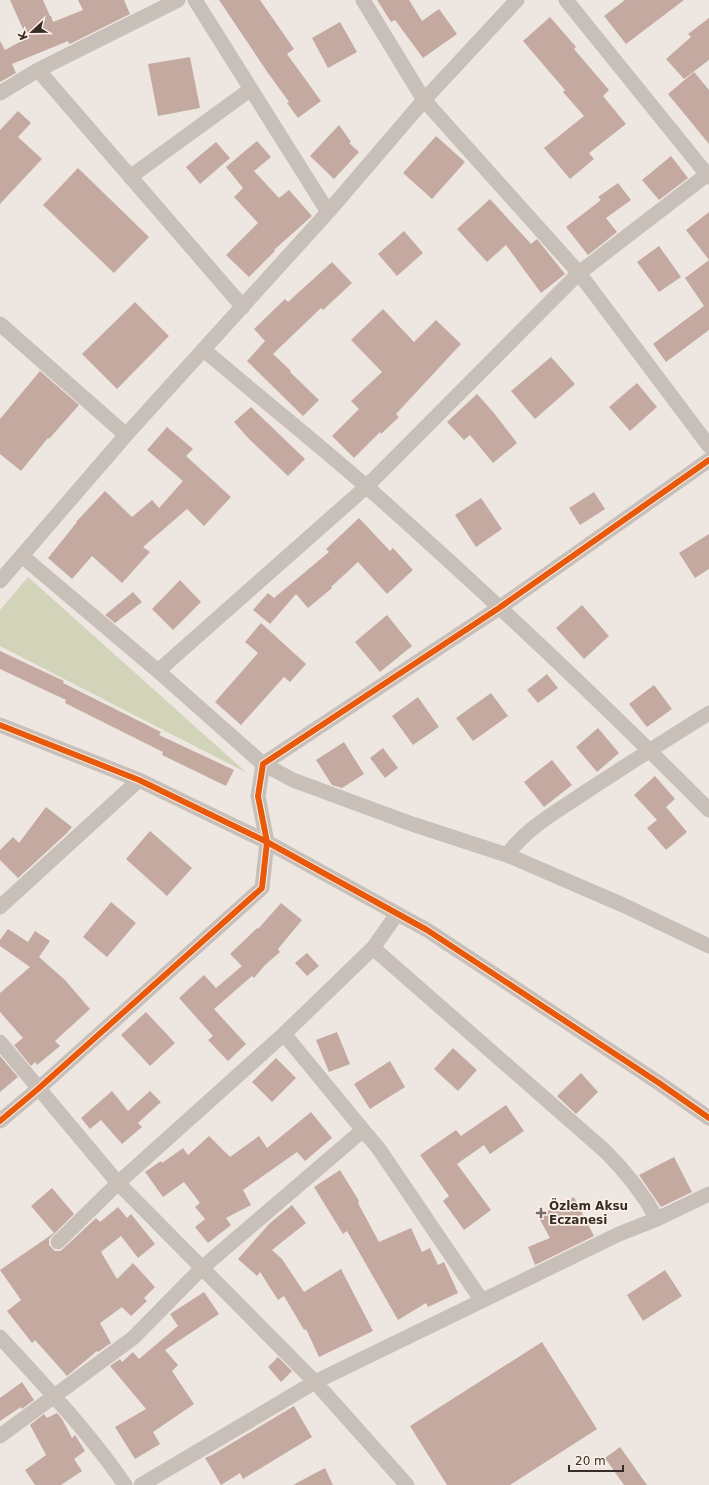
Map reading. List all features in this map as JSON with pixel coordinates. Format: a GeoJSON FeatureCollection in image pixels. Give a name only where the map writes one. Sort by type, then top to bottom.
{"type":"FeatureCollection","features":[{"type":"Feature","properties":{"kind":"street"},"geometry":{"type":"LineString","coordinates":[[0,93],[38,70],[178,0]]}},
{"type":"Feature","properties":{"kind":"street"},"geometry":{"type":"LineString","coordinates":[[195,0],[328,212]]}},
{"type":"Feature","properties":{"kind":"street"},"geometry":{"type":"LineString","coordinates":[[363,0],[424,100],[579,273],[709,446]]}},
{"type":"Feature","properties":{"kind":"street"},"geometry":{"type":"LineString","coordinates":[[0,581],[126,434],[328,212],[424,100],[517,0]]}},
{"type":"Feature","properties":{"kind":"street"},"geometry":{"type":"LineString","coordinates":[[158,671],[366,487],[579,273],[708,175],[566,0]]}},
{"type":"Feature","properties":{"kind":"street"},"geometry":{"type":"LineString","coordinates":[[38,70],[243,307]]}},
{"type":"Feature","properties":{"kind":"street"},"geometry":{"type":"LineString","coordinates":[[130,177],[251,89]]}},
{"type":"Feature","properties":{"kind":"street"},"geometry":{"type":"LineString","coordinates":[[0,324],[126,434]]}},
{"type":"Feature","properties":{"kind":"street"},"geometry":{"type":"LineString","coordinates":[[204,350],[366,487],[499,608],[650,750],[709,810]]}},
{"type":"Feature","properties":{"kind":"street"},"geometry":{"type":"LineString","coordinates":[[0,1121],[38,1089],[262,888],[267,842],[258,796],[263,764],[499,608],[709,460]]}},
{"type":"Feature","properties":{"kind":"street"},"geometry":{"type":"LineString","coordinates":[[22,556],[158,671],[263,764],[301,782],[412,824],[507,855],[622,905],[709,946]]}},
{"type":"Feature","properties":{"kind":"street"},"geometry":{"type":"LineString","coordinates":[[507,855],[534,826],[709,713]]}},
{"type":"Feature","properties":{"kind":"street"},"geometry":{"type":"LineString","coordinates":[[0,725],[139,780],[267,842],[433,935],[659,1083],[709,1118]]}},
{"type":"Feature","properties":{"kind":"street"},"geometry":{"type":"LineString","coordinates":[[0,907],[139,780]]}},
{"type":"Feature","properties":{"kind":"street"},"geometry":{"type":"LineString","coordinates":[[58,1242],[118,1183],[284,1034],[373,948],[396,914]]}},
{"type":"Feature","properties":{"kind":"street"},"geometry":{"type":"LineString","coordinates":[[373,948],[622,1167],[636,1185],[657,1219]]}},
{"type":"Feature","properties":{"kind":"street"},"geometry":{"type":"LineString","coordinates":[[284,1034],[379,1149],[482,1301]]}},
{"type":"Feature","properties":{"kind":"street"},"geometry":{"type":"LineString","coordinates":[[0,1042],[118,1183],[315,1382],[408,1485]]}},
{"type":"Feature","properties":{"kind":"street"},"geometry":{"type":"LineString","coordinates":[[0,1436],[133,1338],[202,1268],[363,1130]]}},
{"type":"Feature","properties":{"kind":"street"},"geometry":{"type":"LineString","coordinates":[[141,1485],[315,1382],[619,1234],[657,1219],[709,1194]]}},
{"type":"Feature","properties":{"kind":"street"},"geometry":{"type":"LineString","coordinates":[[0,1337],[54,1397],[112,1466],[125,1485]]}},
{"type":"Feature","properties":{"kind":"green space"},"geometry":{"type":"Polygon","coordinates":[[[28,577],[247,773],[0,646],[0,610],[28,577]]]}},
{"type":"Feature","properties":{"kind":"building"},"geometry":{"type":"Polygon","coordinates":[[[10,0],[43,0],[53,22],[83,10],[78,0],[124,0],[130,14],[74,42],[69,44],[68,41],[12,64],[16,73],[0,82],[0,41],[5,50],[27,38],[10,0]]]}},
{"type":"Feature","properties":{"kind":"building"},"geometry":{"type":"Polygon","coordinates":[[[219,0],[260,0],[294,49],[287,54],[321,101],[298,118],[287,103],[289,102],[219,0]]]}},
{"type":"Feature","properties":{"kind":"building"},"geometry":{"type":"Polygon","coordinates":[[[377,0],[409,0],[422,21],[439,9],[457,34],[423,58],[395,20],[391,22],[377,0]]]}},
{"type":"Feature","properties":{"kind":"building"},"geometry":{"type":"Polygon","coordinates":[[[625,0],[684,0],[626,44],[604,16],[625,0]]]}},
{"type":"Feature","properties":{"kind":"building"},"geometry":{"type":"Polygon","coordinates":[[[550,17],[576,47],[574,49],[609,90],[603,96],[626,124],[589,153],[594,159],[570,179],[544,148],[584,116],[563,92],[565,90],[523,41],[550,17]]]}},
{"type":"Feature","properties":{"kind":"building"},"geometry":{"type":"Polygon","coordinates":[[[709,18],[709,60],[684,79],[666,59],[691,37],[688,34],[709,18]]]}},
{"type":"Feature","properties":{"kind":"building"},"geometry":{"type":"Polygon","coordinates":[[[340,22],[357,52],[328,68],[312,38],[340,22]]]}},
{"type":"Feature","properties":{"kind":"building"},"geometry":{"type":"Polygon","coordinates":[[[190,57],[200,108],[158,116],[148,64],[190,57]]]}},
{"type":"Feature","properties":{"kind":"building"},"geometry":{"type":"Polygon","coordinates":[[[694,72],[709,90],[709,144],[668,94],[694,72]]]}},
{"type":"Feature","properties":{"kind":"building"},"geometry":{"type":"Polygon","coordinates":[[[18,111],[31,123],[18,137],[42,159],[0,204],[0,130],[18,111]]]}},
{"type":"Feature","properties":{"kind":"building"},"geometry":{"type":"Polygon","coordinates":[[[339,125],[351,142],[349,143],[359,152],[334,179],[310,156],[339,125]]]}},
{"type":"Feature","properties":{"kind":"building"},"geometry":{"type":"Polygon","coordinates":[[[436,136],[465,162],[432,199],[403,173],[436,136]]]}},
{"type":"Feature","properties":{"kind":"building"},"geometry":{"type":"Polygon","coordinates":[[[257,141],[271,157],[254,171],[279,198],[289,190],[312,216],[274,250],[275,251],[249,277],[226,255],[258,223],[234,197],[243,188],[226,167],[257,141]]]}},
{"type":"Feature","properties":{"kind":"building"},"geometry":{"type":"Polygon","coordinates":[[[216,142],[230,158],[200,184],[186,167],[216,142]]]}},
{"type":"Feature","properties":{"kind":"building"},"geometry":{"type":"Polygon","coordinates":[[[671,156],[688,178],[659,200],[642,180],[671,156]]]}},
{"type":"Feature","properties":{"kind":"building"},"geometry":{"type":"Polygon","coordinates":[[[78,168],[149,237],[114,273],[43,205],[78,168]]]}},
{"type":"Feature","properties":{"kind":"building"},"geometry":{"type":"Polygon","coordinates":[[[618,183],[631,200],[606,218],[617,232],[588,255],[566,227],[601,200],[598,197],[618,183]]]}},
{"type":"Feature","properties":{"kind":"building"},"geometry":{"type":"Polygon","coordinates":[[[490,199],[531,244],[537,239],[565,274],[541,293],[506,245],[487,262],[457,229],[490,199]]]}},
{"type":"Feature","properties":{"kind":"building"},"geometry":{"type":"Polygon","coordinates":[[[709,212],[709,260],[686,230],[709,212]]]}},
{"type":"Feature","properties":{"kind":"building"},"geometry":{"type":"Polygon","coordinates":[[[404,231],[423,253],[397,276],[378,254],[404,231]]]}},
{"type":"Feature","properties":{"kind":"building"},"geometry":{"type":"Polygon","coordinates":[[[659,246],[681,277],[659,292],[637,262],[659,246]]]}},
{"type":"Feature","properties":{"kind":"building"},"geometry":{"type":"Polygon","coordinates":[[[709,260],[709,330],[666,362],[653,344],[704,306],[685,278],[709,260]]]}},
{"type":"Feature","properties":{"kind":"building"},"geometry":{"type":"Polygon","coordinates":[[[332,262],[352,283],[323,310],[321,308],[273,354],[319,400],[303,416],[247,361],[265,341],[254,329],[285,299],[288,302],[332,262]]]}},
{"type":"Feature","properties":{"kind":"building"},"geometry":{"type":"Polygon","coordinates":[[[135,302],[169,336],[117,389],[82,354],[135,302]]]}},
{"type":"Feature","properties":{"kind":"building"},"geometry":{"type":"Polygon","coordinates":[[[383,309],[414,342],[436,320],[461,344],[396,414],[399,417],[381,434],[380,432],[354,458],[332,436],[359,409],[351,401],[382,372],[351,340],[383,309]]]}},
{"type":"Feature","properties":{"kind":"building"},"geometry":{"type":"Polygon","coordinates":[[[551,357],[575,384],[535,419],[511,391],[551,357]]]}},
{"type":"Feature","properties":{"kind":"building"},"geometry":{"type":"Polygon","coordinates":[[[40,371],[79,405],[49,439],[48,438],[21,471],[0,454],[0,419],[40,371]]]}},
{"type":"Feature","properties":{"kind":"building"},"geometry":{"type":"Polygon","coordinates":[[[637,383],[657,407],[630,431],[609,407],[637,383]]]}},
{"type":"Feature","properties":{"kind":"building"},"geometry":{"type":"Polygon","coordinates":[[[477,394],[517,443],[493,463],[470,435],[464,440],[447,422],[477,394]]]}},
{"type":"Feature","properties":{"kind":"building"},"geometry":{"type":"Polygon","coordinates":[[[251,407],[305,459],[288,476],[249,439],[234,422],[251,407]]]}},
{"type":"Feature","properties":{"kind":"building"},"geometry":{"type":"Polygon","coordinates":[[[167,427],[193,449],[186,456],[231,497],[204,526],[187,509],[143,547],[150,552],[122,583],[92,556],[72,579],[48,558],[76,522],[105,491],[132,517],[152,500],[159,508],[183,481],[147,450],[167,427]]]}},
{"type":"Feature","properties":{"kind":"building"},"geometry":{"type":"Polygon","coordinates":[[[594,492],[605,509],[580,525],[569,508],[594,492]]]}},
{"type":"Feature","properties":{"kind":"building"},"geometry":{"type":"Polygon","coordinates":[[[481,498],[502,529],[476,547],[455,515],[481,498]]]}},
{"type":"Feature","properties":{"kind":"building"},"geometry":{"type":"Polygon","coordinates":[[[359,518],[390,551],[393,548],[413,570],[387,594],[358,562],[331,587],[332,588],[308,608],[296,594],[270,624],[253,610],[268,593],[274,598],[329,552],[326,549],[359,518]]]}},
{"type":"Feature","properties":{"kind":"building"},"geometry":{"type":"Polygon","coordinates":[[[709,534],[709,569],[695,578],[679,553],[709,534]]]}},
{"type":"Feature","properties":{"kind":"building"},"geometry":{"type":"Polygon","coordinates":[[[180,580],[201,602],[173,630],[152,609],[180,580]]]}},
{"type":"Feature","properties":{"kind":"building"},"geometry":{"type":"Polygon","coordinates":[[[133,592],[142,602],[115,623],[105,615],[133,592]]]}},
{"type":"Feature","properties":{"kind":"building"},"geometry":{"type":"Polygon","coordinates":[[[582,605],[609,636],[584,659],[556,628],[582,605]]]}},
{"type":"Feature","properties":{"kind":"building"},"geometry":{"type":"Polygon","coordinates":[[[387,615],[412,646],[380,672],[355,642],[387,615]]]}},
{"type":"Feature","properties":{"kind":"building"},"geometry":{"type":"Polygon","coordinates":[[[261,623],[306,664],[290,682],[284,677],[241,725],[215,702],[258,653],[245,642],[261,623]]]}},
{"type":"Feature","properties":{"kind":"building"},"geometry":{"type":"Polygon","coordinates":[[[0,651],[64,681],[63,683],[161,732],[159,735],[234,770],[226,786],[162,755],[163,752],[65,703],[66,700],[0,669],[0,651]]]}},
{"type":"Feature","properties":{"kind":"building"},"geometry":{"type":"Polygon","coordinates":[[[547,674],[558,688],[538,703],[527,690],[547,674]]]}},
{"type":"Feature","properties":{"kind":"building"},"geometry":{"type":"Polygon","coordinates":[[[654,685],[672,709],[647,727],[629,704],[654,685]]]}},
{"type":"Feature","properties":{"kind":"building"},"geometry":{"type":"Polygon","coordinates":[[[491,693],[508,716],[473,741],[456,718],[491,693]]]}},
{"type":"Feature","properties":{"kind":"building"},"geometry":{"type":"Polygon","coordinates":[[[418,697],[439,727],[413,745],[392,716],[418,697]]]}},
{"type":"Feature","properties":{"kind":"building"},"geometry":{"type":"Polygon","coordinates":[[[598,728],[619,753],[597,772],[576,747],[598,728]]]}},
{"type":"Feature","properties":{"kind":"building"},"geometry":{"type":"Polygon","coordinates":[[[344,742],[364,774],[342,788],[332,785],[316,760],[344,742]]]}},
{"type":"Feature","properties":{"kind":"building"},"geometry":{"type":"Polygon","coordinates":[[[383,748],[398,768],[385,778],[370,758],[383,748]]]}},
{"type":"Feature","properties":{"kind":"building"},"geometry":{"type":"Polygon","coordinates":[[[552,760],[572,785],[544,807],[524,782],[552,760]]]}},
{"type":"Feature","properties":{"kind":"building"},"geometry":{"type":"Polygon","coordinates":[[[655,776],[675,799],[666,807],[687,832],[666,850],[647,828],[657,820],[634,795],[655,776]]]}},
{"type":"Feature","properties":{"kind":"building"},"geometry":{"type":"Polygon","coordinates":[[[46,807],[72,827],[18,878],[0,860],[0,850],[13,837],[19,843],[46,807]]]}},
{"type":"Feature","properties":{"kind":"building"},"geometry":{"type":"Polygon","coordinates":[[[150,831],[192,868],[167,896],[126,859],[150,831]]]}},
{"type":"Feature","properties":{"kind":"building"},"geometry":{"type":"Polygon","coordinates":[[[111,902],[136,923],[107,957],[83,937],[111,902]]]}},
{"type":"Feature","properties":{"kind":"building"},"geometry":{"type":"Polygon","coordinates":[[[281,903],[302,920],[278,949],[280,952],[265,965],[254,978],[252,976],[214,1009],[246,1044],[228,1061],[208,1040],[213,1036],[179,998],[204,975],[216,988],[242,966],[230,954],[257,928],[258,929],[281,903]]]}},
{"type":"Feature","properties":{"kind":"building"},"geometry":{"type":"Polygon","coordinates":[[[8,929],[28,942],[35,931],[50,941],[39,957],[65,980],[90,1009],[55,1041],[60,1046],[37,1065],[35,1062],[31,1066],[14,1045],[23,1038],[0,1012],[0,993],[30,967],[0,946],[0,940],[8,929]]]}},
{"type":"Feature","properties":{"kind":"building"},"geometry":{"type":"Polygon","coordinates":[[[307,953],[319,966],[307,976],[295,963],[307,953]]]}},
{"type":"Feature","properties":{"kind":"building"},"geometry":{"type":"Polygon","coordinates":[[[146,1012],[175,1043],[150,1066],[121,1035],[146,1012]]]}},
{"type":"Feature","properties":{"kind":"building"},"geometry":{"type":"Polygon","coordinates":[[[337,1032],[350,1064],[329,1072],[316,1040],[337,1032]]]}},
{"type":"Feature","properties":{"kind":"building"},"geometry":{"type":"Polygon","coordinates":[[[453,1048],[477,1070],[458,1091],[434,1069],[453,1048]]]}},
{"type":"Feature","properties":{"kind":"building"},"geometry":{"type":"Polygon","coordinates":[[[0,1056],[18,1077],[0,1092],[0,1056]]]}},
{"type":"Feature","properties":{"kind":"building"},"geometry":{"type":"Polygon","coordinates":[[[276,1058],[296,1078],[272,1102],[252,1082],[276,1058]]]}},
{"type":"Feature","properties":{"kind":"building"},"geometry":{"type":"Polygon","coordinates":[[[390,1061],[405,1087],[370,1109],[354,1084],[390,1061]]]}},
{"type":"Feature","properties":{"kind":"building"},"geometry":{"type":"Polygon","coordinates":[[[581,1073],[598,1092],[576,1114],[557,1096],[581,1073]]]}},
{"type":"Feature","properties":{"kind":"building"},"geometry":{"type":"Polygon","coordinates":[[[112,1091],[128,1111],[150,1091],[161,1102],[138,1123],[142,1127],[122,1144],[101,1120],[90,1129],[81,1118],[112,1091]]]}},
{"type":"Feature","properties":{"kind":"building"},"geometry":{"type":"Polygon","coordinates":[[[506,1105],[524,1131],[490,1154],[484,1145],[457,1164],[491,1210],[464,1230],[443,1201],[449,1196],[420,1155],[456,1130],[461,1136],[506,1105]]]}},
{"type":"Feature","properties":{"kind":"building"},"geometry":{"type":"Polygon","coordinates":[[[311,1112],[332,1138],[305,1161],[297,1152],[243,1190],[251,1205],[226,1218],[231,1225],[208,1243],[195,1227],[205,1219],[195,1207],[200,1203],[184,1182],[163,1197],[145,1172],[161,1161],[162,1163],[183,1148],[188,1155],[209,1136],[230,1157],[259,1136],[267,1148],[311,1112]]]}},
{"type":"Feature","properties":{"kind":"building"},"geometry":{"type":"Polygon","coordinates":[[[674,1157],[692,1192],[661,1207],[639,1175],[674,1157]]]}},
{"type":"Feature","properties":{"kind":"building"},"geometry":{"type":"Polygon","coordinates":[[[340,1170],[359,1201],[358,1203],[379,1242],[411,1228],[422,1252],[430,1248],[438,1265],[444,1262],[458,1293],[428,1307],[426,1303],[398,1320],[347,1231],[343,1234],[314,1187],[340,1170]]]}},
{"type":"Feature","properties":{"kind":"building"},"geometry":{"type":"Polygon","coordinates":[[[52,1188],[74,1214],[49,1239],[49,1245],[55,1251],[60,1251],[64,1248],[96,1218],[100,1222],[118,1207],[127,1218],[131,1214],[155,1244],[138,1258],[121,1236],[101,1252],[117,1279],[133,1263],[155,1287],[144,1298],[147,1301],[131,1316],[122,1307],[100,1323],[111,1343],[98,1352],[97,1351],[67,1376],[35,1340],[32,1343],[7,1311],[21,1300],[0,1270],[54,1233],[31,1206],[52,1188]]]}},
{"type":"Feature","properties":{"kind":"building"},"geometry":{"type":"Polygon","coordinates":[[[574,1197],[594,1236],[535,1265],[528,1247],[550,1238],[538,1216],[574,1197]]]}},
{"type":"Feature","properties":{"kind":"building"},"geometry":{"type":"Polygon","coordinates":[[[292,1205],[306,1223],[272,1250],[282,1259],[304,1292],[341,1269],[373,1331],[319,1357],[306,1329],[304,1330],[284,1296],[278,1300],[260,1272],[257,1276],[238,1259],[270,1223],[292,1205]]]}},
{"type":"Feature","properties":{"kind":"building"},"geometry":{"type":"Polygon","coordinates":[[[665,1270],[682,1296],[643,1321],[627,1295],[665,1270]]]}},
{"type":"Feature","properties":{"kind":"building"},"geometry":{"type":"Polygon","coordinates":[[[204,1292],[219,1314],[165,1350],[178,1365],[172,1371],[194,1404],[153,1432],[160,1444],[135,1459],[115,1427],[146,1409],[110,1366],[120,1359],[122,1362],[133,1352],[139,1359],[178,1326],[170,1314],[204,1292]]]}},
{"type":"Feature","properties":{"kind":"building"},"geometry":{"type":"Polygon","coordinates":[[[542,1342],[597,1429],[510,1485],[447,1485],[410,1426],[542,1342]]]}},
{"type":"Feature","properties":{"kind":"building"},"geometry":{"type":"Polygon","coordinates":[[[278,1357],[292,1371],[281,1382],[268,1367],[278,1357]]]}},
{"type":"Feature","properties":{"kind":"building"},"geometry":{"type":"Polygon","coordinates":[[[22,1382],[34,1400],[22,1409],[21,1407],[0,1421],[0,1398],[22,1382]]]}},
{"type":"Feature","properties":{"kind":"building"},"geometry":{"type":"Polygon","coordinates":[[[294,1406],[312,1437],[243,1479],[240,1473],[221,1485],[205,1458],[294,1406]]]}},
{"type":"Feature","properties":{"kind":"building"},"geometry":{"type":"Polygon","coordinates":[[[57,1413],[62,1419],[72,1438],[75,1435],[85,1451],[74,1459],[82,1471],[61,1485],[35,1485],[25,1470],[46,1455],[30,1425],[44,1414],[47,1418],[57,1413]]]}},
{"type":"Feature","properties":{"kind":"building"},"geometry":{"type":"Polygon","coordinates":[[[620,1447],[647,1485],[624,1485],[605,1458],[620,1447]]]}},
{"type":"Feature","properties":{"kind":"building"},"geometry":{"type":"Polygon","coordinates":[[[325,1468],[333,1485],[293,1485],[325,1468]]]}},
{"type":"Feature","properties":{"kind":"cycle path"},"geometry":{"type":"LineString","coordinates":[[0,1121],[38,1089],[262,888],[267,842],[258,796],[263,764],[499,608],[709,460]]}},
{"type":"Feature","properties":{"kind":"cycle path"},"geometry":{"type":"LineString","coordinates":[[0,725],[139,780],[267,842],[427,930],[659,1083],[709,1118]]}},
{"type":"Feature","properties":{"kind":"place","name":"Özlem Aksu Eczanesi"},"geometry":{"type":"Point","coordinates":[541,1213]}}]}
